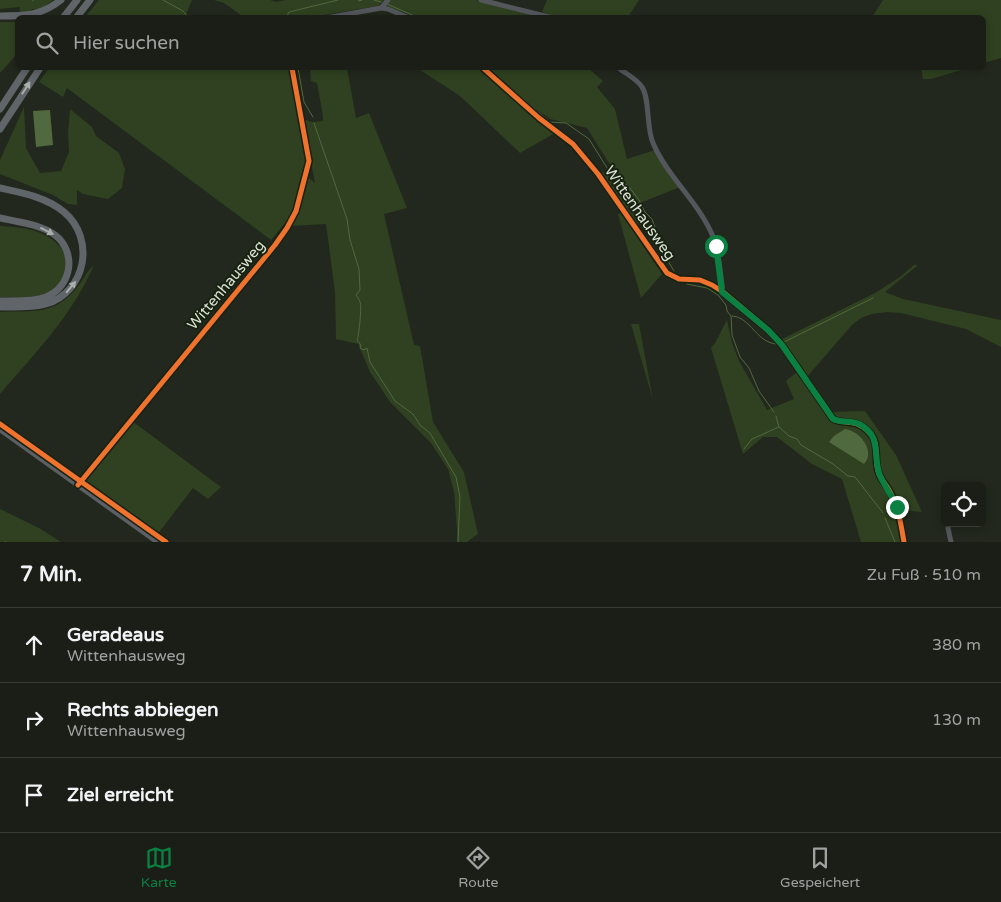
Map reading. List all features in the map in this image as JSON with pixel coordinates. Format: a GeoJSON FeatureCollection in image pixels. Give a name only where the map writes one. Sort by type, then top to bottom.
{"type":"FeatureCollection","features":[{"type":"Feature","properties":{"kind":"highway"},"geometry":{"type":"LineString","coordinates":[[31,15],[46,10],[61,0]]}},
{"type":"Feature","properties":{"kind":"highway"},"geometry":{"type":"LineString","coordinates":[[65,15],[77,0]]}},
{"type":"Feature","properties":{"kind":"highway"},"geometry":{"type":"LineString","coordinates":[[78,15],[90,0]]}},
{"type":"Feature","properties":{"kind":"highway"},"geometry":{"type":"LineString","coordinates":[[1,16],[15,16]]}},
{"type":"Feature","properties":{"kind":"highway"},"geometry":{"type":"LineString","coordinates":[[0,109],[26,70]]}},
{"type":"Feature","properties":{"kind":"highway"},"geometry":{"type":"LineString","coordinates":[[0,129],[39,70]]}},
{"type":"Feature","properties":{"kind":"highway"},"geometry":{"type":"LineString","coordinates":[[0,188],[36,197],[52,204],[63,212],[78,230],[82,241],[84,257],[76,282],[58,299],[44,305],[0,307]]}},
{"type":"Feature","properties":{"kind":"highway"},"geometry":{"type":"LineString","coordinates":[[0,218],[38,227],[55,236],[66,248],[69,265],[65,281],[59,289],[49,296],[33,300],[0,301]]}},
{"type":"Feature","properties":{"kind":"main road"},"geometry":{"type":"LineString","coordinates":[[0,429],[158,542]]}},
{"type":"Feature","properties":{"kind":"street"},"geometry":{"type":"LineString","coordinates":[[380,8],[388,0]]}},
{"type":"Feature","properties":{"kind":"street"},"geometry":{"type":"LineString","coordinates":[[481,0],[541,15]]}},
{"type":"Feature","properties":{"kind":"street"},"geometry":{"type":"LineString","coordinates":[[342,15],[380,8],[402,15]]}},
{"type":"Feature","properties":{"kind":"street","name":"Wittenhausweg"},"geometry":{"type":"LineString","coordinates":[[78,485],[276,245],[296,211],[309,162],[292,70]]}},
{"type":"Feature","properties":{"kind":"street","name":"Wittenhausweg"},"geometry":{"type":"LineString","coordinates":[[485,70],[539,118],[573,144],[602,180],[666,273],[679,279],[700,280],[722,292],[768,330],[782,345],[833,419],[837,421],[851,421],[868,431],[874,438],[877,448],[879,473],[897,507],[904,542]]}},
{"type":"Feature","properties":{"kind":"street"},"geometry":{"type":"LineString","coordinates":[[622,70],[638,83],[643,90],[647,124],[652,143],[701,216],[713,238],[717,252],[722,292]]}},
{"type":"Feature","properties":{"kind":"street"},"geometry":{"type":"LineString","coordinates":[[948,528],[951,542]]}},
{"type":"Feature","properties":{"kind":"shaded area"},"geometry":{"type":"Polygon","coordinates":[[[0,0],[53,0],[46,6],[32,9],[23,15],[19,15],[20,7],[0,9],[0,0]]]}},
{"type":"Feature","properties":{"kind":"shaded area"},"geometry":{"type":"Polygon","coordinates":[[[99,0],[192,0],[186,15],[87,15],[99,0]]]}},
{"type":"Feature","properties":{"kind":"shaded area"},"geometry":{"type":"Polygon","coordinates":[[[214,0],[270,0],[276,2],[285,0],[384,0],[378,6],[323,15],[241,15],[224,3],[214,0]]]}},
{"type":"Feature","properties":{"kind":"shaded area"},"geometry":{"type":"Polygon","coordinates":[[[391,0],[476,0],[542,15],[410,15],[386,6],[391,0]]]}},
{"type":"Feature","properties":{"kind":"shaded area"},"geometry":{"type":"Polygon","coordinates":[[[547,0],[639,0],[629,15],[550,15],[542,12],[547,0]]]}},
{"type":"Feature","properties":{"kind":"shaded area"},"geometry":{"type":"Polygon","coordinates":[[[883,0],[1001,0],[1001,58],[986,62],[986,15],[873,15],[883,0]]]}},
{"type":"Feature","properties":{"kind":"shaded area"},"geometry":{"type":"Polygon","coordinates":[[[0,22],[15,22],[15,56],[0,73],[0,22]]]}},
{"type":"Feature","properties":{"kind":"shaded area"},"geometry":{"type":"Polygon","coordinates":[[[48,70],[290,70],[309,169],[290,217],[271,240],[67,88],[63,97],[39,82],[48,70]]]}},
{"type":"Feature","properties":{"kind":"shaded area"},"geometry":{"type":"Polygon","coordinates":[[[310,70],[347,70],[356,118],[369,113],[407,208],[384,214],[414,345],[420,346],[433,422],[464,472],[478,534],[467,542],[457,542],[454,492],[448,469],[431,443],[390,402],[370,372],[358,344],[336,339],[335,292],[326,224],[291,226],[309,178],[315,183],[303,119],[312,122],[323,121],[323,116],[317,83],[311,81],[310,70]]]}},
{"type":"Feature","properties":{"kind":"shaded area"},"geometry":{"type":"Polygon","coordinates":[[[420,70],[482,70],[555,133],[520,153],[460,96],[420,70]]]}},
{"type":"Feature","properties":{"kind":"shaded area"},"geometry":{"type":"Polygon","coordinates":[[[486,70],[590,70],[603,81],[597,87],[615,109],[627,159],[655,150],[680,187],[640,203],[643,225],[637,224],[625,210],[602,173],[612,168],[587,128],[550,119],[511,91],[486,70]]]}},
{"type":"Feature","properties":{"kind":"shaded area"},"geometry":{"type":"Polygon","coordinates":[[[921,70],[961,70],[931,79],[923,79],[921,70]]]}},
{"type":"Feature","properties":{"kind":"shaded area"},"geometry":{"type":"Polygon","coordinates":[[[24,107],[26,148],[40,173],[61,171],[69,152],[70,109],[92,127],[96,136],[119,153],[125,169],[122,188],[108,199],[83,194],[77,190],[77,205],[68,204],[53,195],[0,174],[0,160],[24,107]]]}},
{"type":"Feature","properties":{"kind":"shaded area"},"geometry":{"type":"Polygon","coordinates":[[[50,110],[53,145],[36,147],[33,111],[50,110]]]}},
{"type":"Feature","properties":{"kind":"shaded area"},"geometry":{"type":"Polygon","coordinates":[[[621,213],[662,274],[641,298],[618,214],[621,213]]]}},
{"type":"Feature","properties":{"kind":"shaded area"},"geometry":{"type":"Polygon","coordinates":[[[0,226],[35,231],[55,241],[64,252],[67,265],[59,284],[43,295],[0,297],[0,226]]]}},
{"type":"Feature","properties":{"kind":"shaded area"},"geometry":{"type":"Polygon","coordinates":[[[915,264],[917,266],[885,292],[903,299],[1001,320],[1001,347],[966,329],[901,313],[872,314],[861,318],[852,325],[806,378],[780,340],[875,293],[900,277],[915,264]]]}},
{"type":"Feature","properties":{"kind":"shaded area"},"geometry":{"type":"Polygon","coordinates":[[[94,265],[85,284],[64,317],[0,394],[0,312],[41,310],[58,304],[75,290],[94,265]]]}},
{"type":"Feature","properties":{"kind":"shaded area"},"geometry":{"type":"Polygon","coordinates":[[[727,320],[732,343],[739,361],[767,410],[794,399],[786,381],[797,372],[828,417],[831,412],[865,411],[896,455],[922,512],[901,510],[897,512],[902,542],[861,542],[842,479],[812,464],[777,437],[763,437],[743,454],[711,348],[727,320]]]}},
{"type":"Feature","properties":{"kind":"shaded area"},"geometry":{"type":"Polygon","coordinates":[[[631,324],[639,324],[653,400],[631,324]]]}},
{"type":"Feature","properties":{"kind":"shaded area"},"geometry":{"type":"Polygon","coordinates":[[[132,421],[221,487],[208,499],[193,488],[157,535],[84,480],[132,421]]]}},
{"type":"Feature","properties":{"kind":"shaded area"},"geometry":{"type":"Polygon","coordinates":[[[845,429],[856,433],[865,442],[868,453],[864,464],[829,442],[834,436],[845,429]]]}},
{"type":"Feature","properties":{"kind":"shaded area"},"geometry":{"type":"Polygon","coordinates":[[[0,509],[39,528],[61,542],[0,542],[0,509]]]}},
{"type":"Feature","properties":{"kind":"waterway"},"geometry":{"type":"LineString","coordinates":[[163,0],[183,11],[186,15]]}},
{"type":"Feature","properties":{"kind":"waterway"},"geometry":{"type":"LineString","coordinates":[[288,15],[289,12],[338,0]]}},
{"type":"Feature","properties":{"kind":"waterway"},"geometry":{"type":"LineString","coordinates":[[358,0],[362,0]]}},
{"type":"Feature","properties":{"kind":"waterway"},"geometry":{"type":"LineString","coordinates":[[374,0],[381,2]]}},
{"type":"Feature","properties":{"kind":"waterway"},"geometry":{"type":"LineString","coordinates":[[387,4],[412,15]]}},
{"type":"Feature","properties":{"kind":"waterway"},"geometry":{"type":"LineString","coordinates":[[298,70],[304,102],[313,117]]}},
{"type":"Feature","properties":{"kind":"waterway"},"geometry":{"type":"LineString","coordinates":[[489,70],[550,122],[566,123],[589,139],[609,171],[629,187],[645,212],[652,219],[664,254],[674,271]]}},
{"type":"Feature","properties":{"kind":"waterway"},"geometry":{"type":"LineString","coordinates":[[314,123],[347,219],[350,240],[359,269],[360,290],[356,295],[361,309],[357,340],[361,345],[360,348],[364,350],[367,348],[370,362],[395,401],[413,414],[420,425],[430,433],[456,477],[460,497],[458,542]]}},
{"type":"Feature","properties":{"kind":"waterway"},"geometry":{"type":"LineString","coordinates":[[687,284],[707,288],[718,295],[726,305],[727,311],[731,316],[732,335],[740,357],[749,368],[759,391],[774,412]]}},
{"type":"Feature","properties":{"kind":"waterway"},"geometry":{"type":"LineString","coordinates":[[784,342],[873,298]]}},
{"type":"Feature","properties":{"kind":"waterway"},"geometry":{"type":"LineString","coordinates":[[732,316],[739,317],[764,339],[770,343],[777,344]]}},
{"type":"Feature","properties":{"kind":"waterway"},"geometry":{"type":"LineString","coordinates":[[776,416],[779,427],[789,436],[797,439],[801,445],[833,464],[848,476],[855,477],[883,513]]}},
{"type":"Feature","properties":{"kind":"waterway"},"geometry":{"type":"LineString","coordinates":[[744,449],[752,439],[779,427]]}},
{"type":"Feature","properties":{"kind":"waterway"},"geometry":{"type":"LineString","coordinates":[[885,518],[895,542]]}},
{"type":"Feature","properties":{"kind":"cycle path"},"geometry":{"type":"LineString","coordinates":[[78,485],[275,245],[296,211],[309,161],[292,70]]}},
{"type":"Feature","properties":{"kind":"cycle path"},"geometry":{"type":"LineString","coordinates":[[485,70],[539,118],[573,144],[598,174],[667,273],[679,279],[700,280],[723,292],[768,330],[782,345],[833,419],[859,424],[868,431],[876,446],[879,474],[896,505],[904,542]]}},
{"type":"Feature","properties":{"kind":"cycle path"},"geometry":{"type":"LineString","coordinates":[[0,424],[166,542]]}},
{"type":"Feature","properties":{"kind":"route"},"geometry":{"type":"LineString","coordinates":[[716,246],[722,292],[768,330],[782,345],[833,419],[837,421],[851,421],[860,425],[874,438],[877,448],[879,473],[897,507]]}}]}
